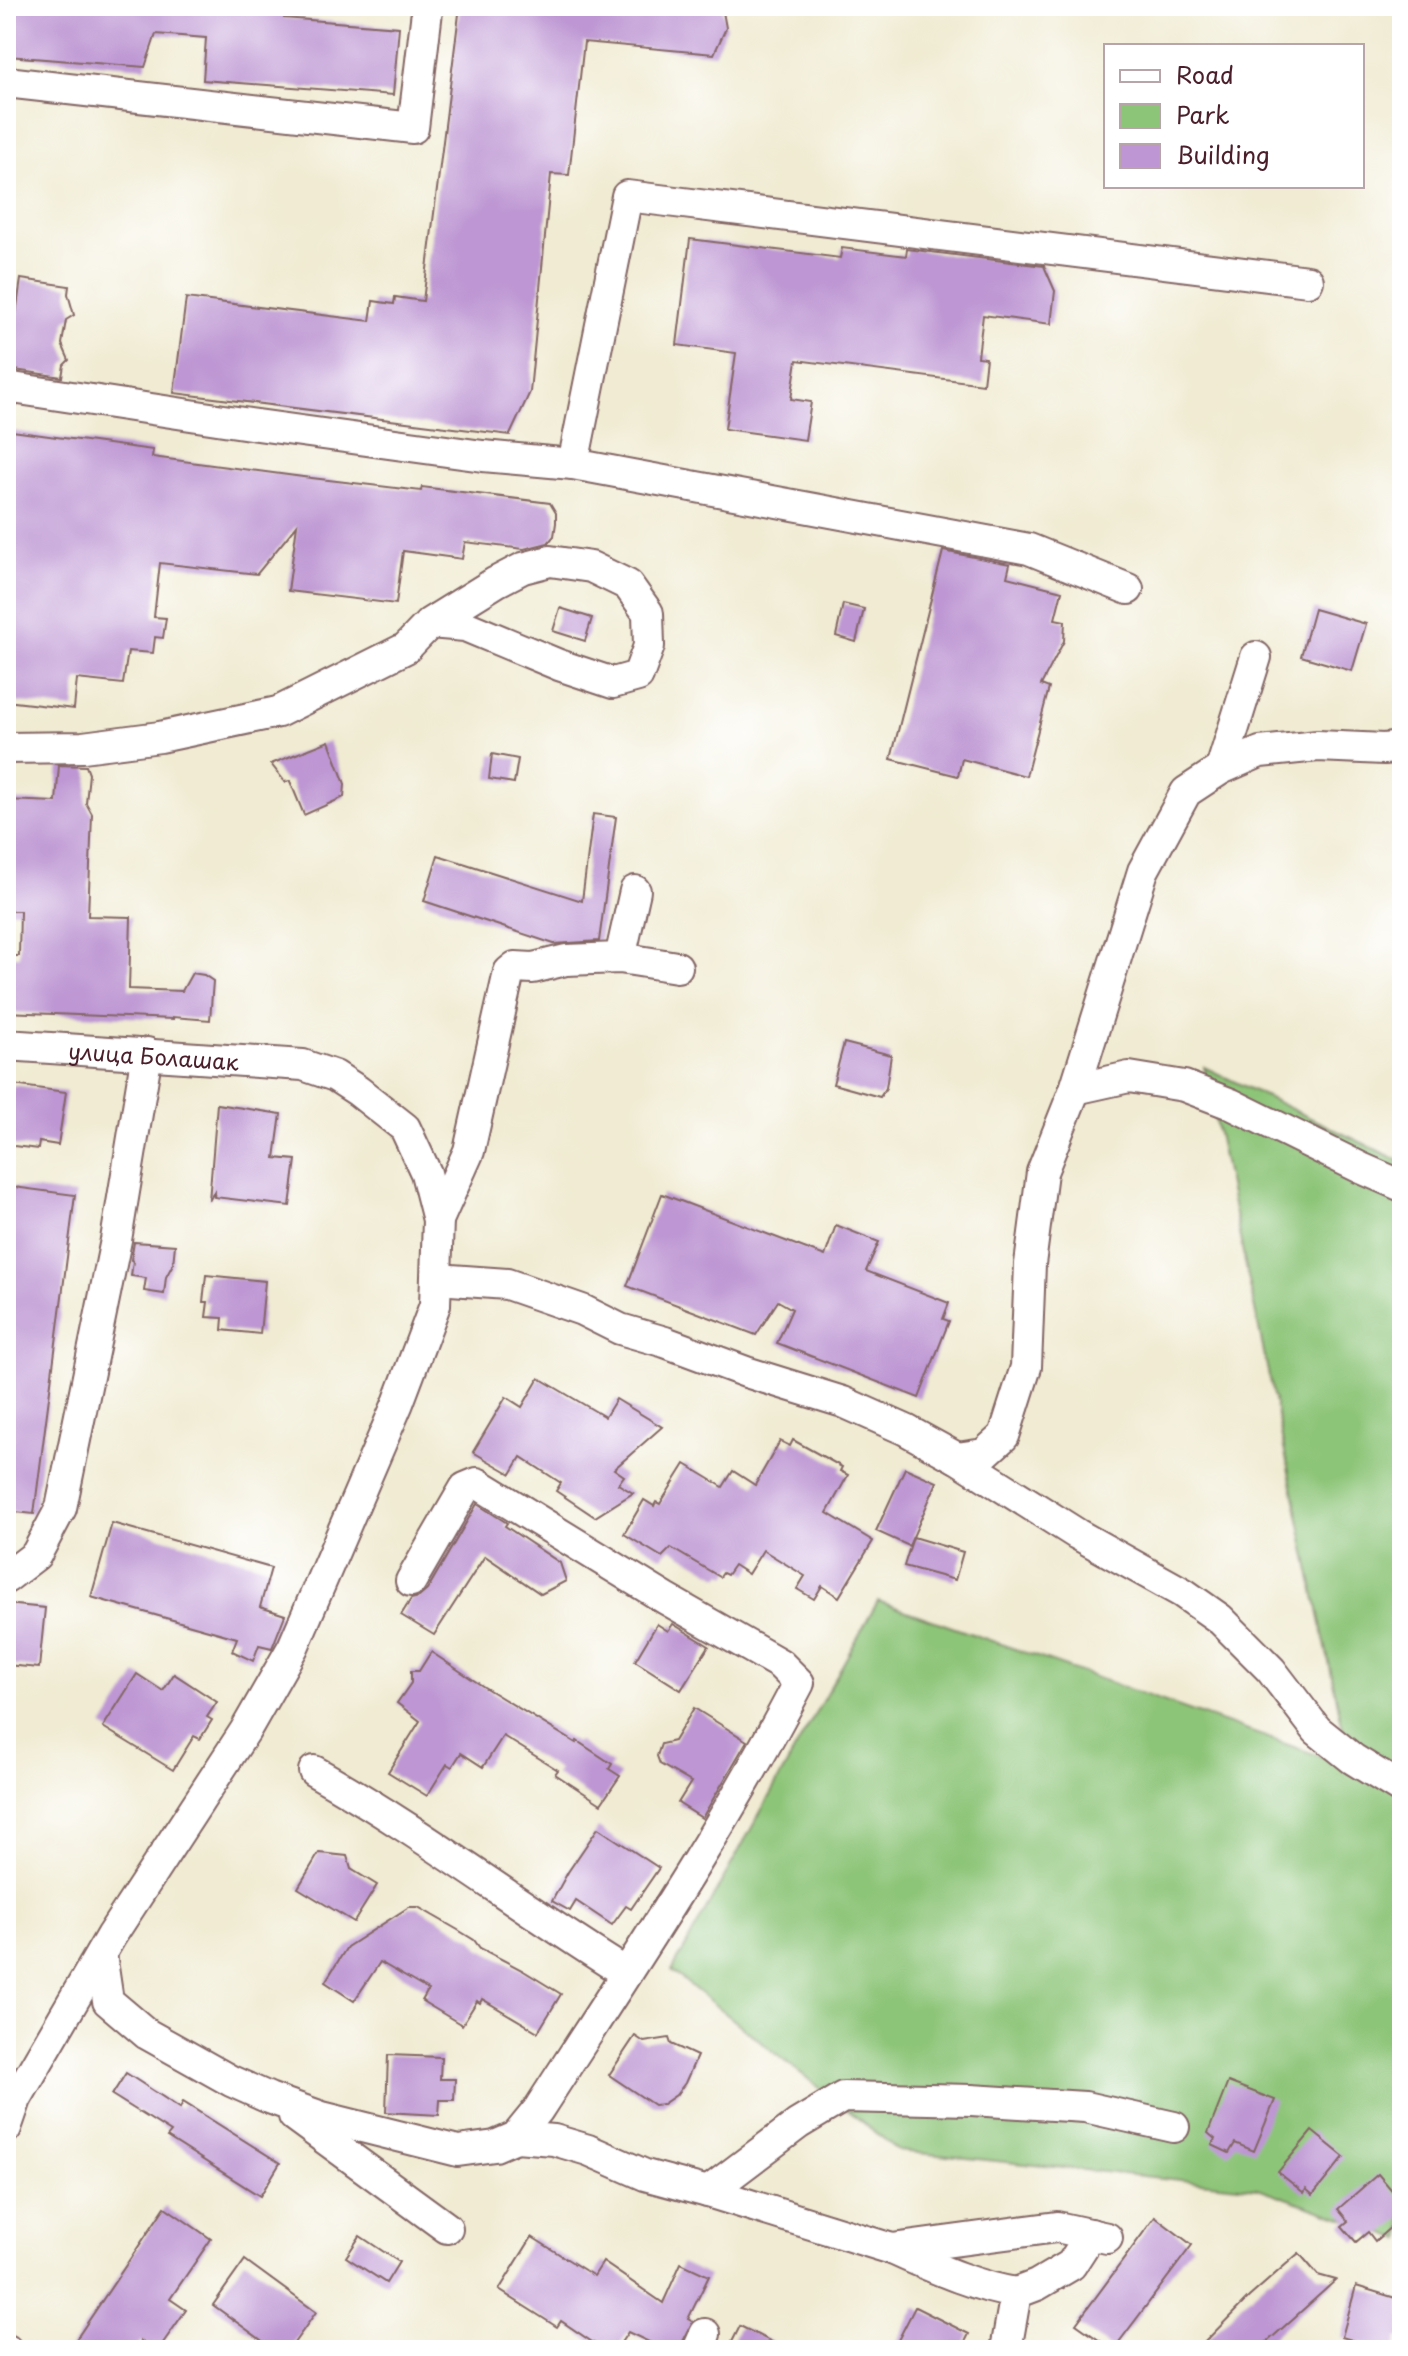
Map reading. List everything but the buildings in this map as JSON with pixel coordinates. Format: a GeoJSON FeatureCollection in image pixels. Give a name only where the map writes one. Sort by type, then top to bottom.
{"type":"FeatureCollection","features":[{"type":"Feature","properties":{"kind":"street"},"geometry":{"type":"LineString","coordinates":[[6,82],[413,128],[427,11]]}},
{"type":"Feature","properties":{"kind":"street"},"geometry":{"type":"LineString","coordinates":[[573,464],[627,196],[1308,281]]}},
{"type":"Feature","properties":{"kind":"street"},"geometry":{"type":"LineString","coordinates":[[6,387],[265,427],[483,456],[573,464],[1029,549],[1128,589]]}},
{"type":"Feature","properties":{"kind":"street"},"geometry":{"type":"LineString","coordinates":[[6,748],[83,747],[160,737],[278,712],[406,648],[430,623],[496,582],[523,568],[550,561],[591,567],[628,585],[648,613],[649,646],[638,676],[613,683],[559,665],[465,626],[430,623]]}},
{"type":"Feature","properties":{"kind":"street"},"geometry":{"type":"LineString","coordinates":[[1221,769],[1256,657]]}},
{"type":"Feature","properties":{"kind":"street"},"geometry":{"type":"LineString","coordinates":[[957,1458],[984,1454],[1004,1436],[1026,1367],[1030,1264],[1042,1172],[1075,1089],[1143,871],[1186,792],[1221,769],[1260,752],[1318,746],[1402,747]]}},
{"type":"Feature","properties":{"kind":"street"},"geometry":{"type":"LineString","coordinates":[[620,958],[635,891]]}},
{"type":"Feature","properties":{"kind":"street"},"geometry":{"type":"LineString","coordinates":[[6,2128],[16,2099],[101,1954],[245,1731],[293,1647],[398,1403],[435,1305],[438,1220],[469,1151],[509,972],[515,967],[533,968],[566,960],[620,958],[677,967]]}},
{"type":"Feature","properties":{"kind":"street","name":"улица Болашак"},"geometry":{"type":"LineString","coordinates":[[6,1045],[303,1065],[335,1076],[405,1128],[426,1173],[438,1220]]}},
{"type":"Feature","properties":{"kind":"street"},"geometry":{"type":"LineString","coordinates":[[6,1578],[36,1555],[61,1508],[116,1240],[147,1053]]}},
{"type":"Feature","properties":{"kind":"street"},"geometry":{"type":"LineString","coordinates":[[1075,1089],[1129,1077],[1184,1086],[1231,1104],[1402,1186]]}},
{"type":"Feature","properties":{"kind":"street"},"geometry":{"type":"LineString","coordinates":[[437,1279],[507,1284],[582,1310],[620,1329],[843,1402],[906,1430],[957,1458],[1077,1534],[1183,1593],[1220,1619],[1271,1670],[1317,1730],[1353,1759],[1402,1789]]}},
{"type":"Feature","properties":{"kind":"street"},"geometry":{"type":"LineString","coordinates":[[101,1954],[108,2001],[137,2026],[231,2081],[269,2098],[322,2117],[458,2151],[495,2146],[516,2137],[538,2110],[626,1973],[763,1753],[799,1683],[780,1664],[666,1599],[477,1483],[465,1488],[411,1581]]}},
{"type":"Feature","properties":{"kind":"street"},"geometry":{"type":"LineString","coordinates":[[314,1771],[362,1798],[626,1973]]}},
{"type":"Feature","properties":{"kind":"street"},"geometry":{"type":"LineString","coordinates":[[708,2192],[798,2124],[843,2097],[1085,2107],[1174,2127]]}},
{"type":"Feature","properties":{"kind":"street"},"geometry":{"type":"LineString","coordinates":[[269,2098],[447,2228]]}},
{"type":"Feature","properties":{"kind":"street"},"geometry":{"type":"LineString","coordinates":[[516,2137],[554,2140],[588,2150],[645,2175],[892,2249],[942,2271],[994,2289],[1016,2293],[1071,2265],[1099,2236],[1057,2227],[892,2249]]}},
{"type":"Feature","properties":{"kind":"street"},"geometry":{"type":"LineString","coordinates":[[1006,2349],[1016,2293]]}},
{"type":"Feature","properties":{"kind":"green space"},"geometry":{"type":"Polygon","coordinates":[[[1204,1067],[1402,1162],[1402,2239],[1258,2188],[899,2151],[672,1971],[878,1601],[1351,1767],[1204,1067]]]}}]}
